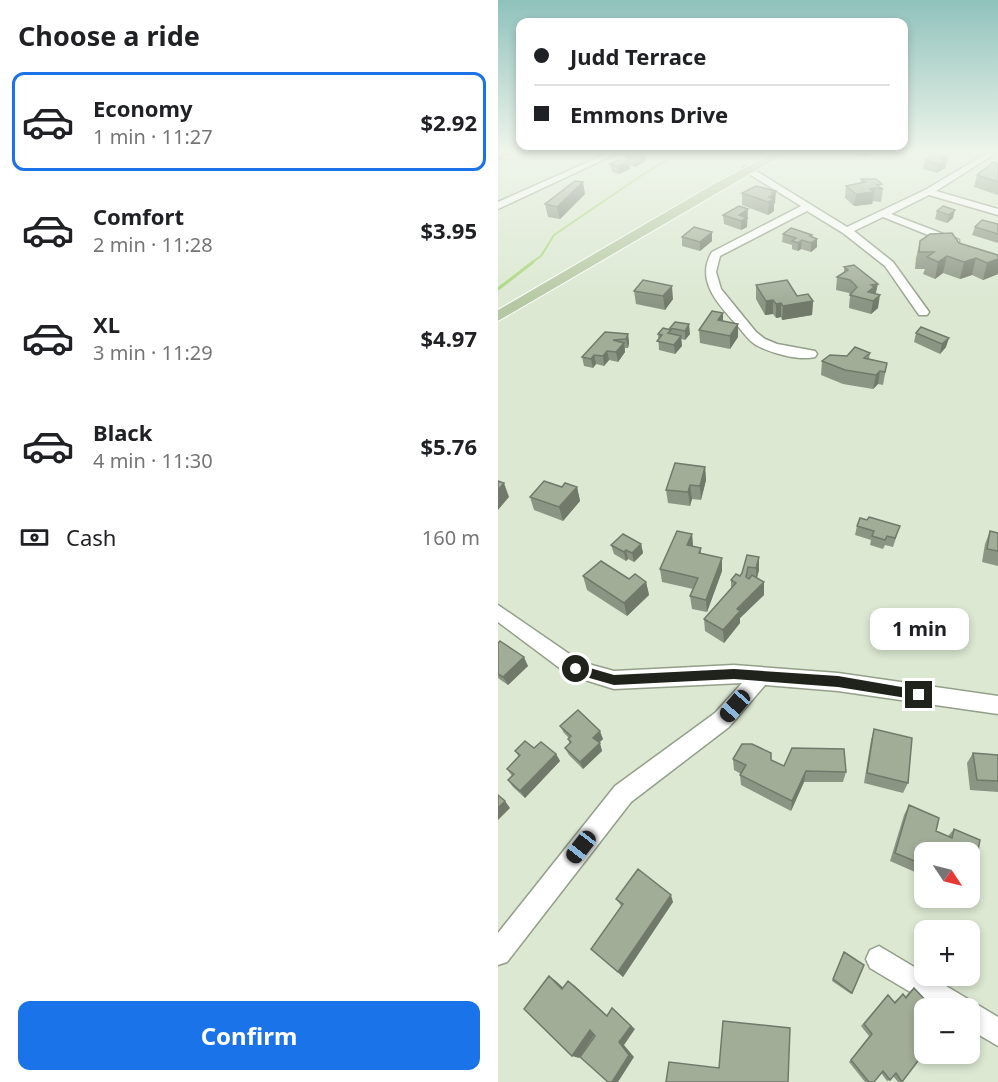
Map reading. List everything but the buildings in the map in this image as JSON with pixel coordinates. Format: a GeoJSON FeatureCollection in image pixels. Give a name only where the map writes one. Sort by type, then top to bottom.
{"type":"FeatureCollection","features":[{"type":"Feature","properties":{"kind":"main road"},"geometry":{"type":"LineString","coordinates":[[498,316],[689,203]]}},
{"type":"Feature","properties":{"kind":"street"},"geometry":{"type":"LineString","coordinates":[[801,203],[847,231],[889,264],[923,312]]}},
{"type":"Feature","properties":{"kind":"street"},"geometry":{"type":"LineString","coordinates":[[847,231],[904,203]]}},
{"type":"Feature","properties":{"kind":"street"},"geometry":{"type":"LineString","coordinates":[[968,203],[998,212]]}},
{"type":"Feature","properties":{"kind":"street"},"geometry":{"type":"LineString","coordinates":[[807,207],[725,248],[716,254],[711,267],[713,286],[723,303],[750,334],[776,348],[812,354]]}},
{"type":"Feature","properties":{"kind":"street"},"geometry":{"type":"LineString","coordinates":[[980,207],[998,207]]}},
{"type":"Feature","properties":{"kind":"street"},"geometry":{"type":"LineString","coordinates":[[883,214],[967,247]]}},
{"type":"Feature","properties":{"kind":"street"},"geometry":{"type":"LineString","coordinates":[[498,612],[576,669],[614,680],[734,674],[838,682],[998,705]]}},
{"type":"Feature","properties":{"kind":"street"},"geometry":{"type":"LineString","coordinates":[[498,954],[623,794],[722,720],[760,677]]}},
{"type":"Feature","properties":{"kind":"street"},"geometry":{"type":"LineString","coordinates":[[879,959],[944,998]]}},
{"type":"Feature","properties":{"kind":"street"},"geometry":{"type":"LineString","coordinates":[[980,1021],[998,1033]]}},
{"type":"Feature","properties":{"kind":"waterway"},"geometry":{"type":"LineString","coordinates":[[531,263],[541,256],[554,235],[600,203]]}},
{"type":"Feature","properties":{"kind":"waterway"},"geometry":{"type":"LineString","coordinates":[[498,289],[533,262]]}},
{"type":"Feature","properties":{"kind":"route"},"geometry":{"type":"LineString","coordinates":[[576,669],[614,680],[734,674],[838,682],[919,695]]}}]}
